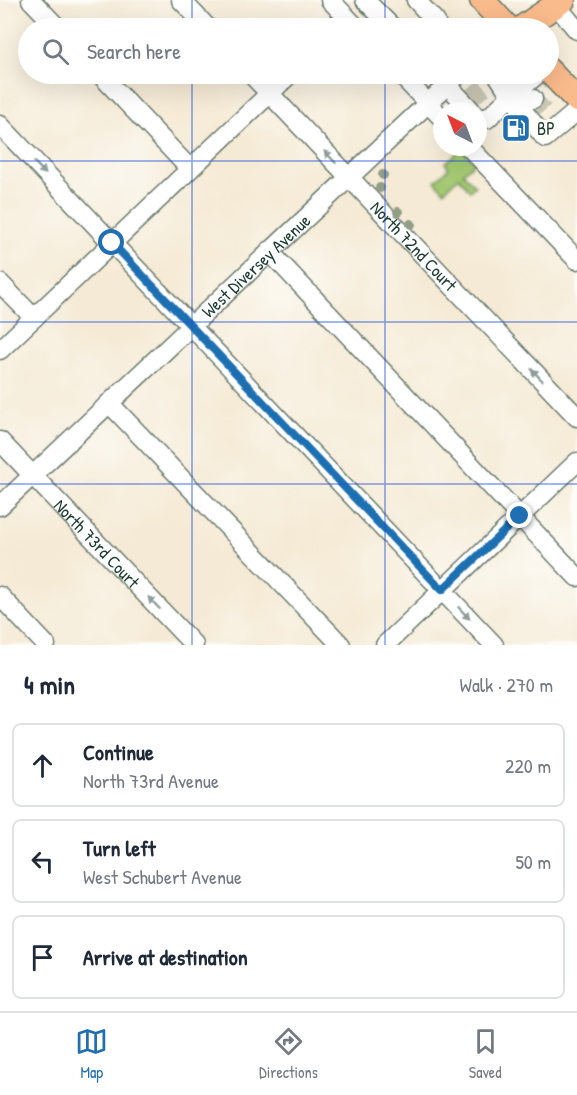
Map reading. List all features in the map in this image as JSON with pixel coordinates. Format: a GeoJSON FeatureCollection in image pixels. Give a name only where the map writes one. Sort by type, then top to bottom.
{"type":"FeatureCollection","features":[{"type":"Feature","properties":{"kind":"main road"},"geometry":{"type":"LineString","coordinates":[[482,0],[499,18]]}},
{"type":"Feature","properties":{"kind":"main road"},"geometry":{"type":"LineString","coordinates":[[537,18],[560,2]]}},
{"type":"Feature","properties":{"kind":"main road"},"geometry":{"type":"LineString","coordinates":[[559,78],[574,89]]}},
{"type":"Feature","properties":{"kind":"street"},"geometry":{"type":"LineString","coordinates":[[31,0],[48,18]]}},
{"type":"Feature","properties":{"kind":"street"},"geometry":{"type":"LineString","coordinates":[[181,0],[198,18]]}},
{"type":"Feature","properties":{"kind":"street"},"geometry":{"type":"LineString","coordinates":[[330,0],[342,18]]}},
{"type":"Feature","properties":{"kind":"street"},"geometry":{"type":"LineString","coordinates":[[365,0],[383,18]]}},
{"type":"Feature","properties":{"kind":"street"},"geometry":{"type":"LineString","coordinates":[[416,0],[433,18]]}},
{"type":"Feature","properties":{"kind":"street"},"geometry":{"type":"LineString","coordinates":[[560,2],[577,30]]}},
{"type":"Feature","properties":{"kind":"street"},"geometry":{"type":"LineString","coordinates":[[109,84],[190,169]]}},
{"type":"Feature","properties":{"kind":"street","name":"North 72nd Court"},"geometry":{"type":"LineString","coordinates":[[260,84],[577,417]]}},
{"type":"Feature","properties":{"kind":"street"},"geometry":{"type":"LineString","coordinates":[[0,350],[279,84]]}},
{"type":"Feature","properties":{"kind":"street"},"geometry":{"type":"LineString","coordinates":[[409,84],[433,109]]}},
{"type":"Feature","properties":{"kind":"street","name":"West Diversey Avenue"},"geometry":{"type":"LineString","coordinates":[[0,506],[426,102],[442,84]]}},
{"type":"Feature","properties":{"kind":"street"},"geometry":{"type":"LineString","coordinates":[[453,84],[467,102]]}},
{"type":"Feature","properties":{"kind":"street"},"geometry":{"type":"LineString","coordinates":[[499,84],[545,138],[577,111]]}},
{"type":"Feature","properties":{"kind":"street"},"geometry":{"type":"LineString","coordinates":[[487,119],[525,84]]}},
{"type":"Feature","properties":{"kind":"street"},"geometry":{"type":"LineString","coordinates":[[510,96],[539,105],[540,132]]}},
{"type":"Feature","properties":{"kind":"street"},"geometry":{"type":"LineString","coordinates":[[0,125],[494,645]]}},
{"type":"Feature","properties":{"kind":"street"},"geometry":{"type":"LineString","coordinates":[[478,156],[577,260]]}},
{"type":"Feature","properties":{"kind":"street"},"geometry":{"type":"LineString","coordinates":[[269,251],[577,577]]}},
{"type":"Feature","properties":{"kind":"street"},"geometry":{"type":"LineString","coordinates":[[0,283],[34,318]]}},
{"type":"Feature","properties":{"kind":"street"},"geometry":{"type":"LineString","coordinates":[[109,403],[341,645]]}},
{"type":"Feature","properties":{"kind":"street","name":"North 73rd Court"},"geometry":{"type":"LineString","coordinates":[[0,441],[194,645]]}},
{"type":"Feature","properties":{"kind":"street"},"geometry":{"type":"LineString","coordinates":[[385,645],[577,462]]}},
{"type":"Feature","properties":{"kind":"street"},"geometry":{"type":"LineString","coordinates":[[0,596],[46,645]]}},
{"type":"Feature","properties":{"kind":"green space"},"geometry":{"type":"Polygon","coordinates":[[[454,156],[469,156],[475,162],[463,173],[475,186],[470,191],[459,177],[444,191],[435,181],[449,168],[445,163],[454,156]]]}},
{"type":"Feature","properties":{"kind":"tunnel"},"geometry":{"type":"LineString","coordinates":[[470,98],[486,86]]}},
{"type":"Feature","properties":{"kind":"tunnel"},"geometry":{"type":"LineString","coordinates":[[533,99],[544,111]]}},
{"type":"Feature","properties":{"kind":"place","name":"BP"},"geometry":{"type":"Point","coordinates":[516,128]}},
{"type":"Feature","properties":{"kind":"route"},"geometry":{"type":"LineString","coordinates":[[112,243],[442,590],[520,516]]}}]}
